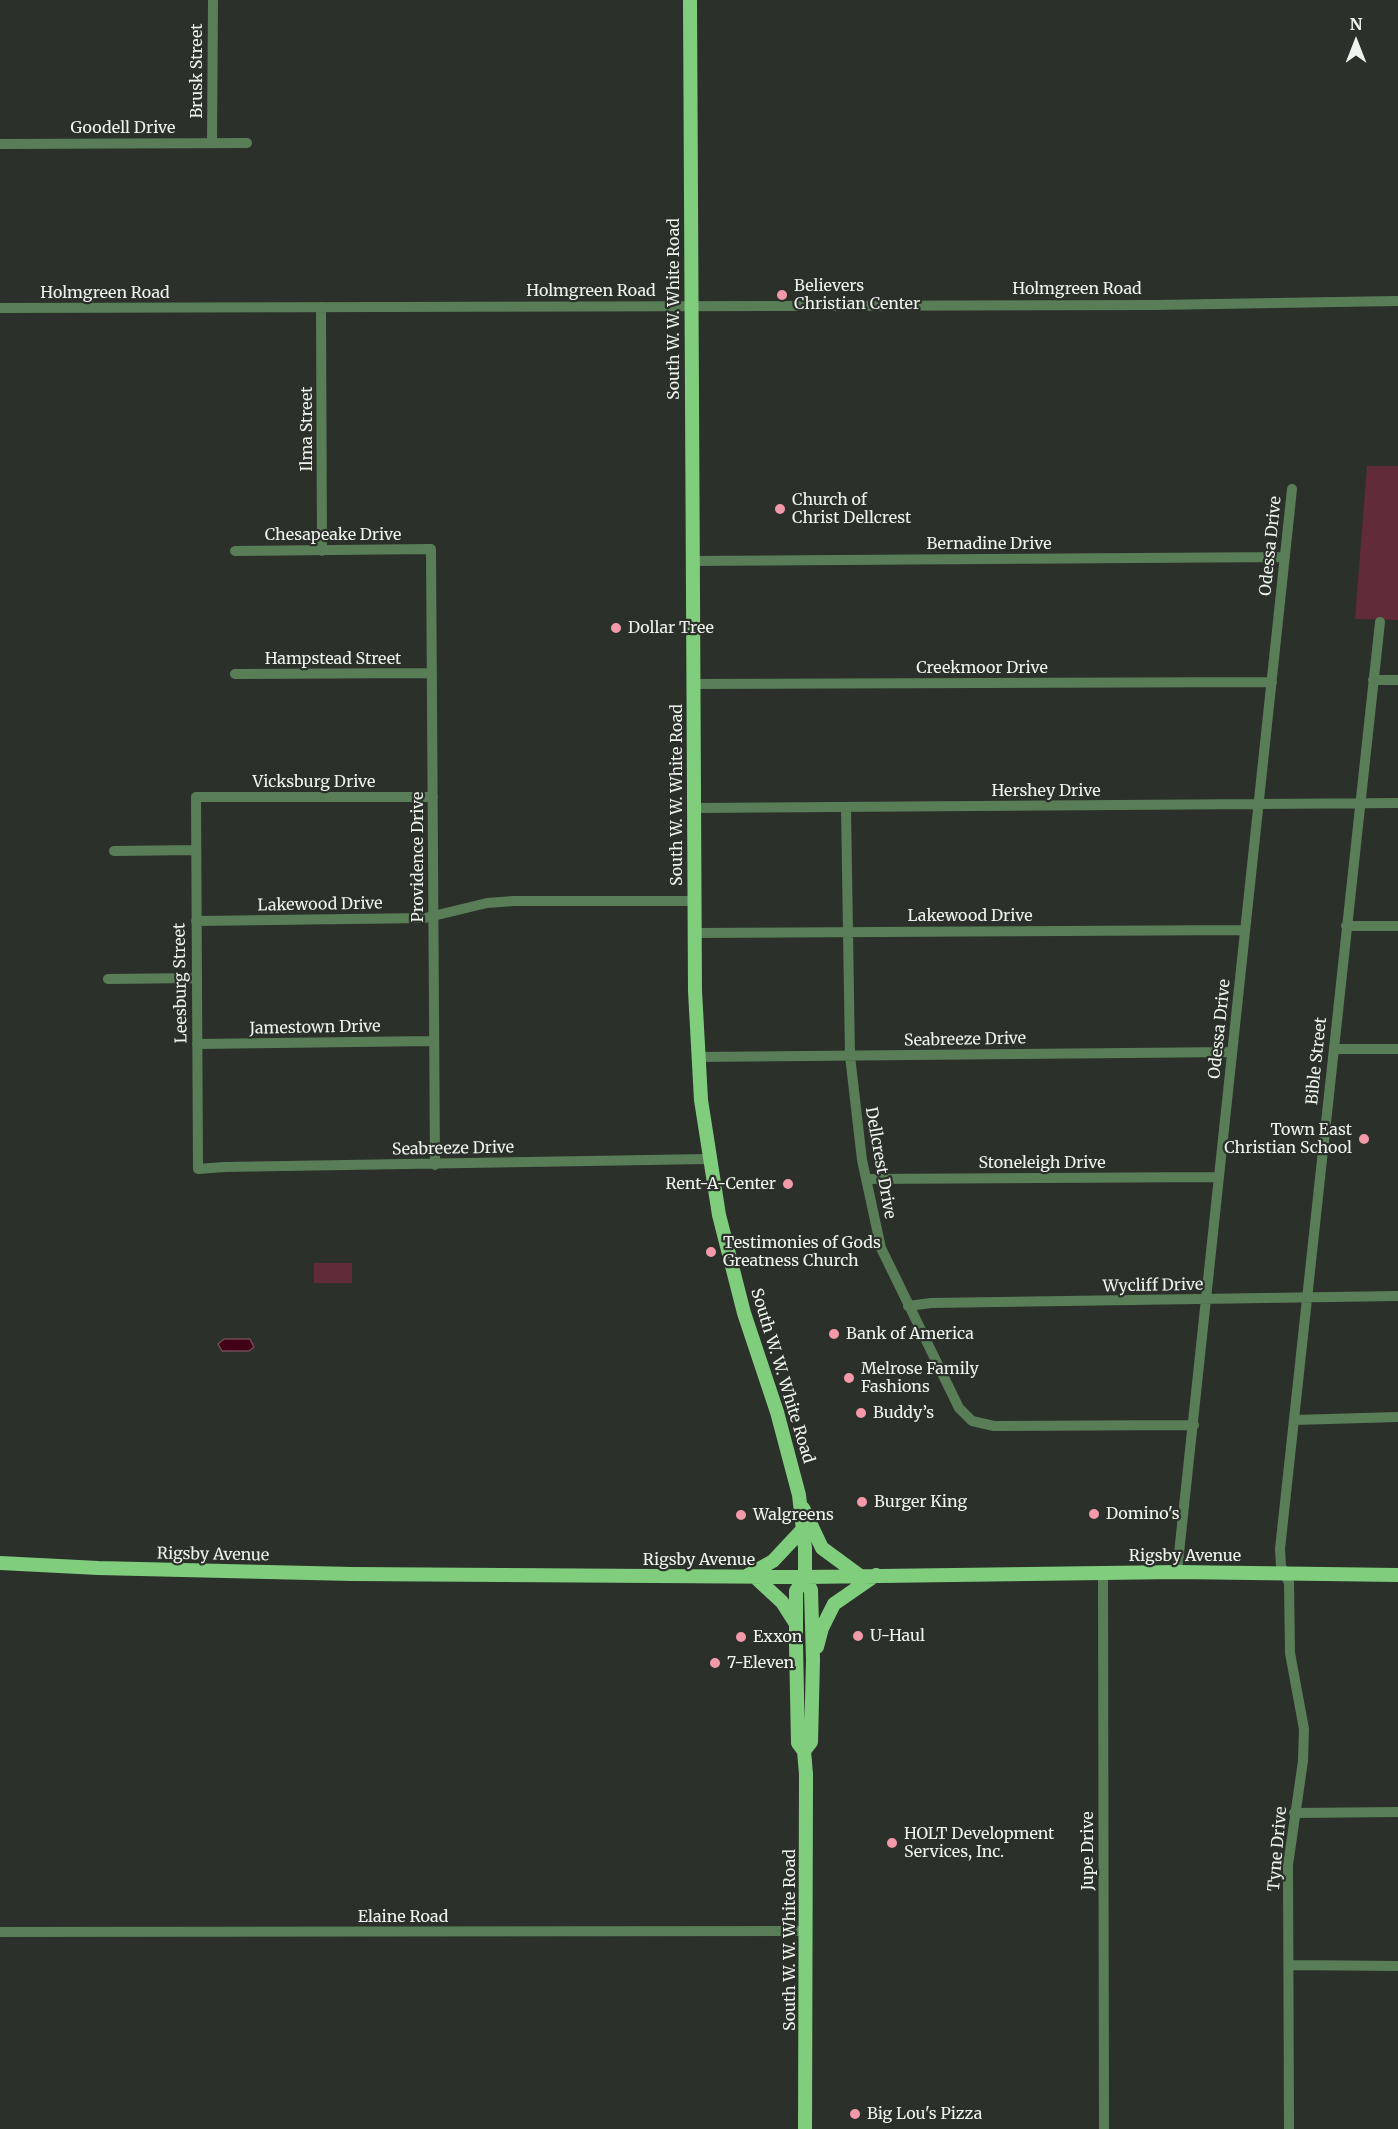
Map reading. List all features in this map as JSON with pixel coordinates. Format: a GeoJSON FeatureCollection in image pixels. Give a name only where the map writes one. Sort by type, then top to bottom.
{"type":"FeatureCollection","features":[{"type":"Feature","properties":{"kind":"main road","name":"South W. W. White Road"},"geometry":{"type":"LineString","coordinates":[[690,0],[694,901],[698,1057],[708,1159],[719,1215],[744,1313],[780,1422],[800,1502],[805,1577],[811,1590],[813,1660],[811,1742],[804,1751]]}},
{"type":"Feature","properties":{"kind":"main road"},"geometry":{"type":"LineString","coordinates":[[800,1502],[822,1548],[860,1576]]}},
{"type":"Feature","properties":{"kind":"main road"},"geometry":{"type":"LineString","coordinates":[[796,1624],[782,1602],[749,1576],[773,1561],[803,1529]]}},
{"type":"Feature","properties":{"kind":"main road","name":"Rigsby Avenue"},"geometry":{"type":"LineString","coordinates":[[0,1563],[98,1569],[352,1574],[805,1577],[1177,1572],[1398,1575]]}},
{"type":"Feature","properties":{"kind":"main road"},"geometry":{"type":"LineString","coordinates":[[813,1660],[822,1628],[834,1604],[876,1575]]}},
{"type":"Feature","properties":{"kind":"main road","name":"South W. W. White Road"},"geometry":{"type":"LineString","coordinates":[[805,1577],[796,1591],[798,1743],[804,1751],[807,1931],[805,2129]]}},
{"type":"Feature","properties":{"kind":"main road"},"geometry":{"type":"LineString","coordinates":[[796,1645],[812,1645]]}},
{"type":"Feature","properties":{"kind":"street","name":"Brusk Street"},"geometry":{"type":"LineString","coordinates":[[212,143],[213,0]]}},
{"type":"Feature","properties":{"kind":"street","name":"Goodell Drive"},"geometry":{"type":"LineString","coordinates":[[0,144],[247,143]]}},
{"type":"Feature","properties":{"kind":"street","name":"Holmgreen Road"},"geometry":{"type":"LineString","coordinates":[[0,308],[1398,301]]}},
{"type":"Feature","properties":{"kind":"street","name":"Ilma Street"},"geometry":{"type":"LineString","coordinates":[[321,307],[322,551]]}},
{"type":"Feature","properties":{"kind":"street","name":"Odessa Drive"},"geometry":{"type":"LineString","coordinates":[[1177,1572],[1292,489]]}},
{"type":"Feature","properties":{"kind":"street","name":"Chesapeake Drive"},"geometry":{"type":"LineString","coordinates":[[235,551],[431,549]]}},
{"type":"Feature","properties":{"kind":"street","name":"Providence Drive"},"geometry":{"type":"LineString","coordinates":[[431,549],[435,1165]]}},
{"type":"Feature","properties":{"kind":"street","name":"Bernadine Drive"},"geometry":{"type":"LineString","coordinates":[[692,561],[1285,557]]}},
{"type":"Feature","properties":{"kind":"street","name":"Bible Street"},"geometry":{"type":"LineString","coordinates":[[1286,1573],[1281,1566],[1280,1549],[1380,622]]}},
{"type":"Feature","properties":{"kind":"street","name":"Hampstead Street"},"geometry":{"type":"LineString","coordinates":[[235,674],[432,673]]}},
{"type":"Feature","properties":{"kind":"street"},"geometry":{"type":"LineString","coordinates":[[1373,680],[1398,680]]}},
{"type":"Feature","properties":{"kind":"street","name":"Creekmoor Drive"},"geometry":{"type":"LineString","coordinates":[[693,684],[1272,682]]}},
{"type":"Feature","properties":{"kind":"street","name":"Vicksburg Drive"},"geometry":{"type":"LineString","coordinates":[[196,797],[433,797]]}},
{"type":"Feature","properties":{"kind":"street","name":"Leesburg Street"},"geometry":{"type":"LineString","coordinates":[[196,797],[198,1169]]}},
{"type":"Feature","properties":{"kind":"street","name":"Hershey Drive"},"geometry":{"type":"LineString","coordinates":[[694,808],[1398,803]]}},
{"type":"Feature","properties":{"kind":"street","name":"Dellcrest Drive"},"geometry":{"type":"LineString","coordinates":[[846,808],[850,1056],[856,1123],[866,1179],[877,1237],[908,1306],[959,1408],[972,1421],[994,1426],[1194,1425]]}},
{"type":"Feature","properties":{"kind":"street"},"geometry":{"type":"LineString","coordinates":[[114,851],[196,850]]}},
{"type":"Feature","properties":{"kind":"street","name":"Lakewood Drive"},"geometry":{"type":"LineString","coordinates":[[196,921],[433,917],[487,903],[514,901],[694,901]]}},
{"type":"Feature","properties":{"kind":"street"},"geometry":{"type":"LineString","coordinates":[[1346,926],[1398,926]]}},
{"type":"Feature","properties":{"kind":"street","name":"Lakewood Drive"},"geometry":{"type":"LineString","coordinates":[[695,933],[1245,930]]}},
{"type":"Feature","properties":{"kind":"street"},"geometry":{"type":"LineString","coordinates":[[108,979],[196,978]]}},
{"type":"Feature","properties":{"kind":"street","name":"Jamestown Drive"},"geometry":{"type":"LineString","coordinates":[[197,1044],[434,1041]]}},
{"type":"Feature","properties":{"kind":"street"},"geometry":{"type":"LineString","coordinates":[[1334,1049],[1398,1049]]}},
{"type":"Feature","properties":{"kind":"street","name":"Seabreeze Drive"},"geometry":{"type":"LineString","coordinates":[[698,1057],[1232,1052]]}},
{"type":"Feature","properties":{"kind":"street","name":"Seabreeze Drive"},"geometry":{"type":"LineString","coordinates":[[198,1169],[708,1159]]}},
{"type":"Feature","properties":{"kind":"street","name":"Stoneleigh Drive"},"geometry":{"type":"LineString","coordinates":[[866,1179],[1219,1177]]}},
{"type":"Feature","properties":{"kind":"street","name":"Wycliff Drive"},"geometry":{"type":"LineString","coordinates":[[908,1306],[931,1303],[1206,1301],[1398,1296]]}},
{"type":"Feature","properties":{"kind":"street"},"geometry":{"type":"LineString","coordinates":[[1294,1420],[1398,1417]]}},
{"type":"Feature","properties":{"kind":"street","name":"Jupe Drive"},"geometry":{"type":"LineString","coordinates":[[1103,1573],[1104,2129]]}},
{"type":"Feature","properties":{"kind":"street","name":"Tyne Drive"},"geometry":{"type":"LineString","coordinates":[[1286,1573],[1289,1583],[1290,1653],[1304,1729],[1303,1761],[1288,1865],[1289,2129]]}},
{"type":"Feature","properties":{"kind":"street"},"geometry":{"type":"LineString","coordinates":[[1294,1813],[1398,1812]]}},
{"type":"Feature","properties":{"kind":"street","name":"Elaine Road"},"geometry":{"type":"LineString","coordinates":[[0,1932],[807,1931]]}},
{"type":"Feature","properties":{"kind":"street"},"geometry":{"type":"LineString","coordinates":[[1289,1965],[1398,1966]]}},
{"type":"Feature","properties":{"kind":"shaded area"},"geometry":{"type":"Polygon","coordinates":[[[1367,466],[1398,466],[1398,620],[1355,619],[1367,466]]]}},
{"type":"Feature","properties":{"kind":"shaded area"},"geometry":{"type":"Polygon","coordinates":[[[314,1263],[352,1263],[352,1283],[314,1283],[314,1263]]]}},
{"type":"Feature","properties":{"kind":"shaded area"},"geometry":{"type":"Polygon","coordinates":[[[224,1339],[250,1339],[254,1347],[249,1351],[222,1351],[218,1344],[224,1339]]]}},
{"type":"Feature","properties":{"kind":"place","name":"Believers Christian Center"},"geometry":{"type":"Point","coordinates":[782,295]}},
{"type":"Feature","properties":{"kind":"place","name":"Church of Christ Dellcrest"},"geometry":{"type":"Point","coordinates":[780,509]}},
{"type":"Feature","properties":{"kind":"place","name":"Dollar Tree"},"geometry":{"type":"Point","coordinates":[616,628]}},
{"type":"Feature","properties":{"kind":"place","name":"Town East Christian School"},"geometry":{"type":"Point","coordinates":[1364,1139]}},
{"type":"Feature","properties":{"kind":"place","name":"Rent-A-Center"},"geometry":{"type":"Point","coordinates":[788,1184]}},
{"type":"Feature","properties":{"kind":"place","name":"Testimonies of Gods Greatness Church"},"geometry":{"type":"Point","coordinates":[711,1252]}},
{"type":"Feature","properties":{"kind":"place","name":"Bank of America"},"geometry":{"type":"Point","coordinates":[834,1334]}},
{"type":"Feature","properties":{"kind":"place","name":"Melrose Family Fashions"},"geometry":{"type":"Point","coordinates":[849,1378]}},
{"type":"Feature","properties":{"kind":"place","name":"Buddy’s"},"geometry":{"type":"Point","coordinates":[861,1413]}},
{"type":"Feature","properties":{"kind":"place","name":"Burger King"},"geometry":{"type":"Point","coordinates":[862,1502]}},
{"type":"Feature","properties":{"kind":"place","name":"Domino's"},"geometry":{"type":"Point","coordinates":[1094,1514]}},
{"type":"Feature","properties":{"kind":"place","name":"Walgreens"},"geometry":{"type":"Point","coordinates":[741,1515]}},
{"type":"Feature","properties":{"kind":"place","name":"U-Haul"},"geometry":{"type":"Point","coordinates":[858,1636]}},
{"type":"Feature","properties":{"kind":"place","name":"Exxon"},"geometry":{"type":"Point","coordinates":[741,1637]}},
{"type":"Feature","properties":{"kind":"place","name":"7-Eleven"},"geometry":{"type":"Point","coordinates":[715,1663]}},
{"type":"Feature","properties":{"kind":"place","name":"HOLT Development Services, Inc."},"geometry":{"type":"Point","coordinates":[892,1843]}},
{"type":"Feature","properties":{"kind":"place","name":"Big Lou's Pizza"},"geometry":{"type":"Point","coordinates":[855,2114]}}]}
